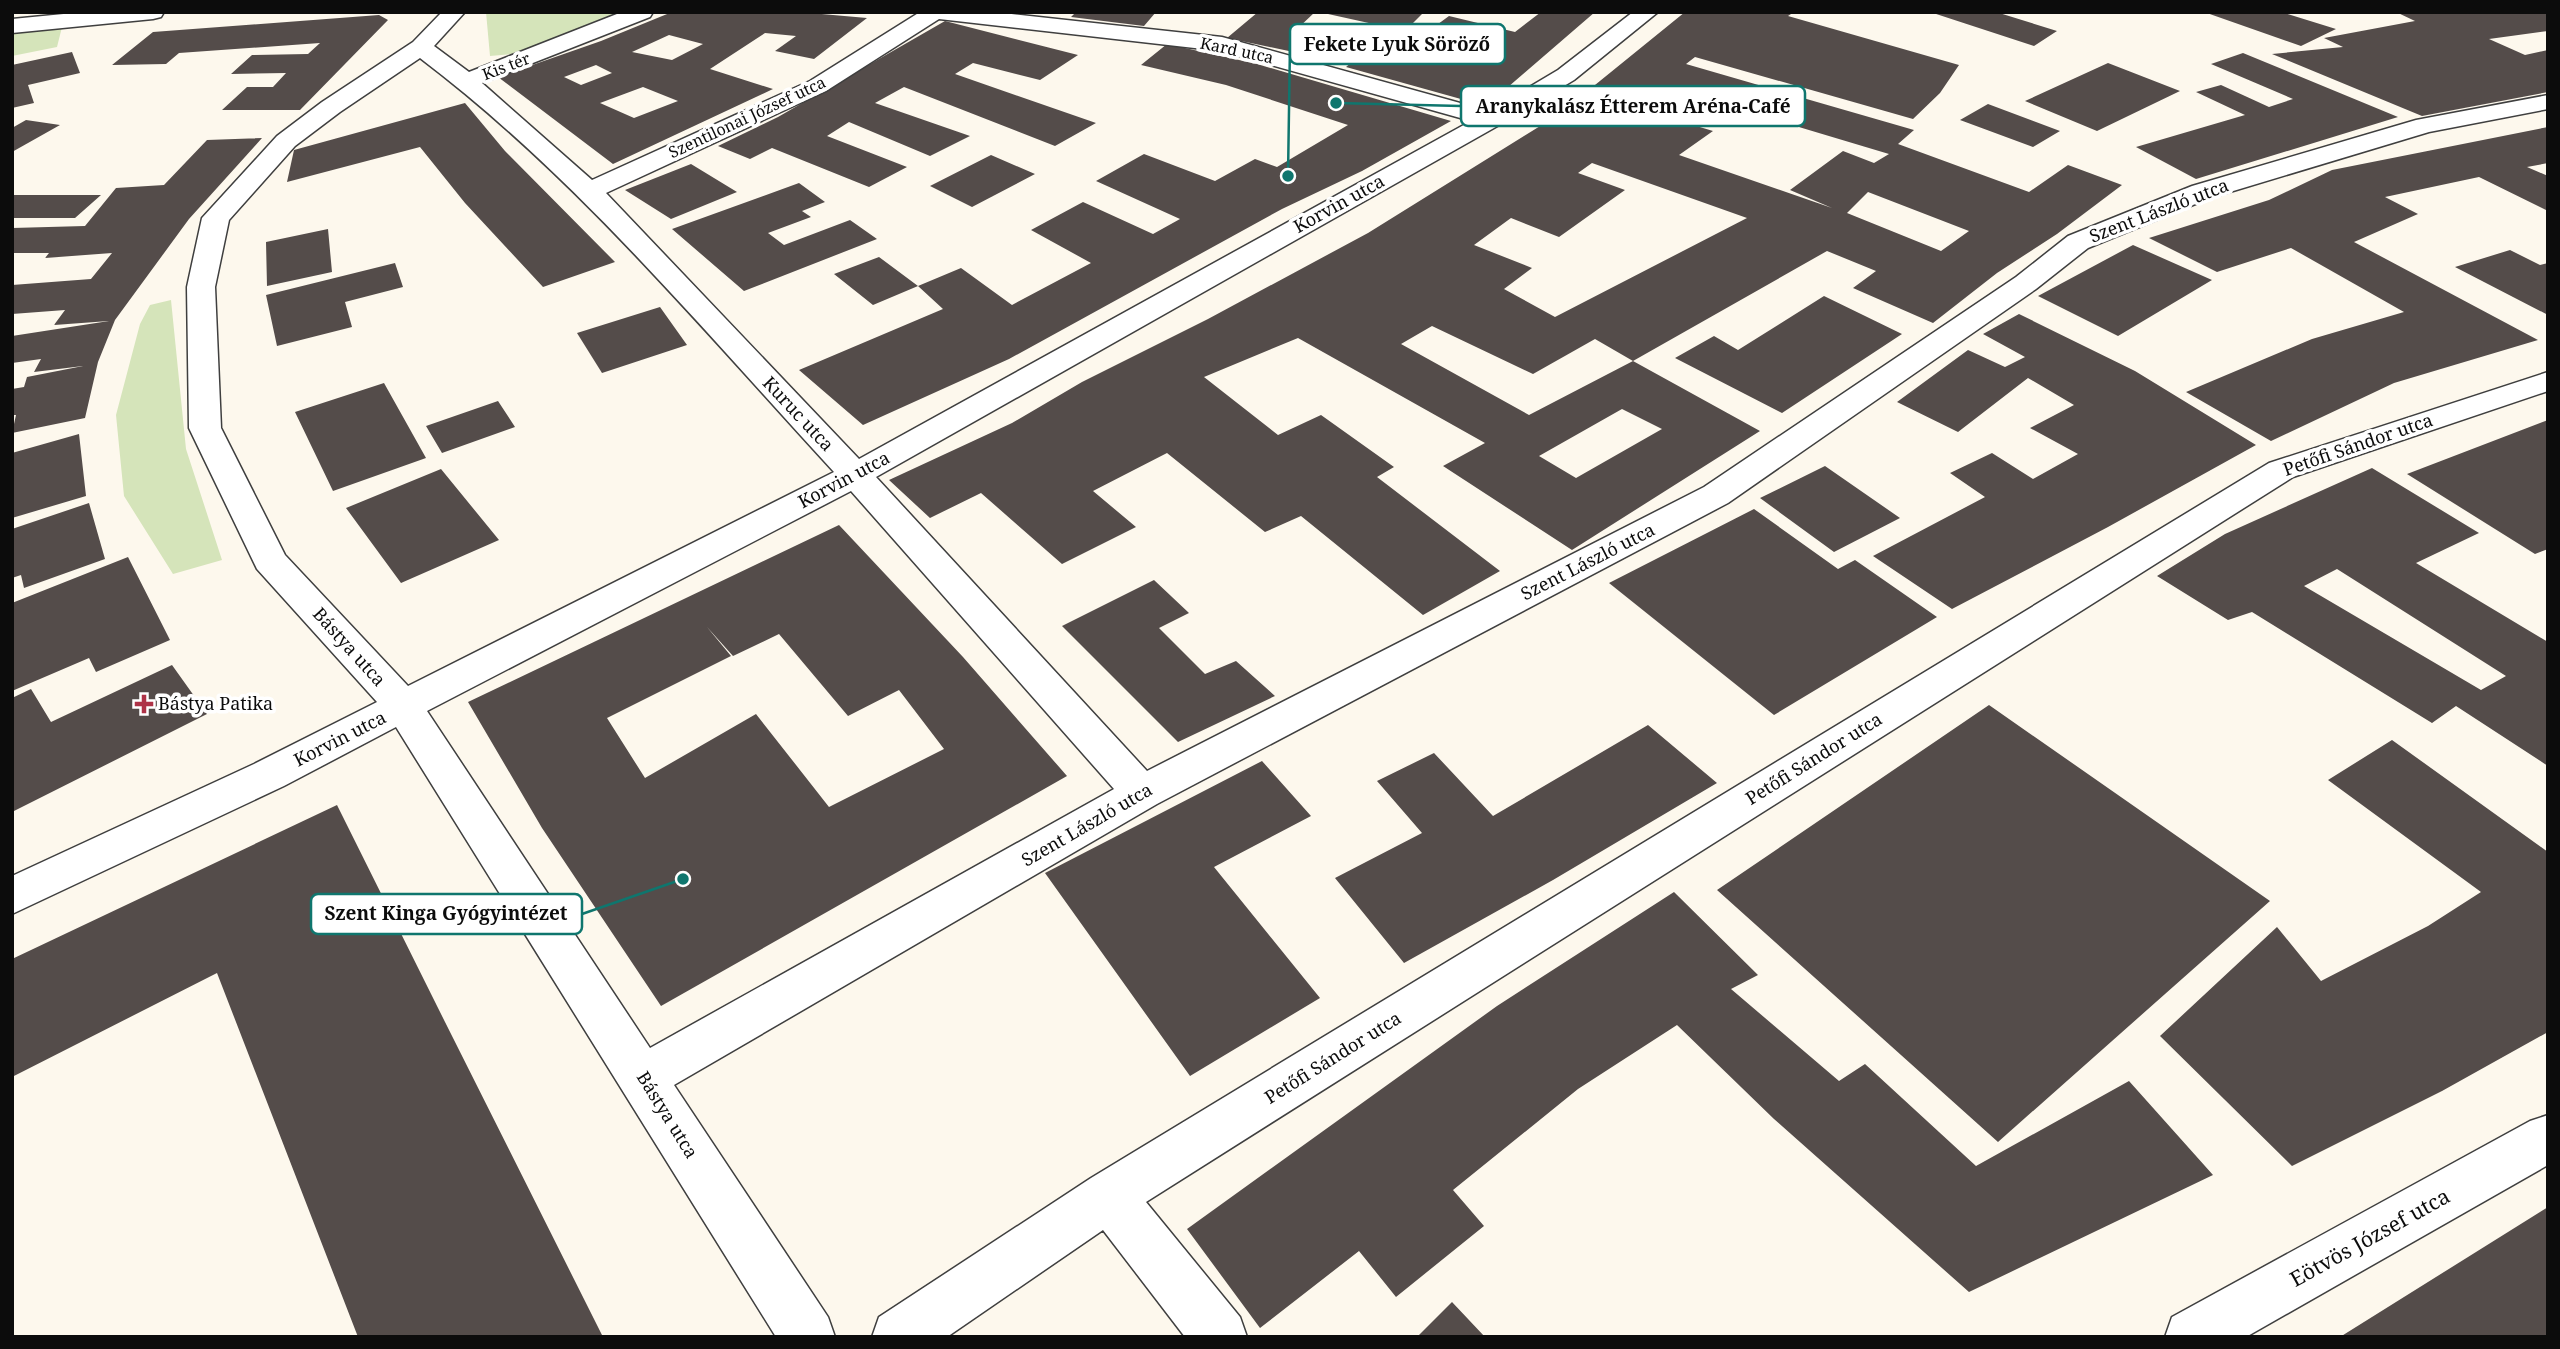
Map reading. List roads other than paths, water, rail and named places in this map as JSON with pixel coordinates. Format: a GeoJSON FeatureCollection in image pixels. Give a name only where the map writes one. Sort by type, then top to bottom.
{"type":"FeatureCollection","features":[{"type":"Feature","properties":{"kind":"street"},"geometry":{"type":"LineString","coordinates":[[12,26],[153,12]]}},
{"type":"Feature","properties":{"kind":"street"},"geometry":{"type":"LineString","coordinates":[[421,47],[454,12]]}},
{"type":"Feature","properties":{"kind":"street","name":"Kis tér"},"geometry":{"type":"LineString","coordinates":[[421,47],[466,81],[642,12]]}},
{"type":"Feature","properties":{"kind":"street","name":"Kard utca"},"geometry":{"type":"LineString","coordinates":[[935,12],[1222,44],[1492,119]]}},
{"type":"Feature","properties":{"kind":"street","name":"Szentilonai József utca"},"geometry":{"type":"LineString","coordinates":[[589,191],[818,86],[935,12]]}},
{"type":"Feature","properties":{"kind":"street","name":"Korvin utca"},"geometry":{"type":"LineString","coordinates":[[12,896],[270,775],[855,475],[1492,119],[1566,75],[1647,12]]}},
{"type":"Feature","properties":{"kind":"street","name":"Bástya utca"},"geometry":{"type":"LineString","coordinates":[[421,47],[331,107],[286,141],[216,218],[201,287],[205,428],[270,561],[404,707],[808,1337]]}},
{"type":"Feature","properties":{"kind":"street","name":"Kuruc utca"},"geometry":{"type":"LineString","coordinates":[[466,81],[589,191],[855,475],[1142,793]]}},
{"type":"Feature","properties":{"kind":"street","name":"Szent László utca"},"geometry":{"type":"LineString","coordinates":[[643,1077],[1142,793],[1716,495],[2026,283],[2078,242],[2201,192],[2240,180],[2425,125],[2548,102]]}},
{"type":"Feature","properties":{"kind":"street","name":"Petőfi Sándor utca"},"geometry":{"type":"LineString","coordinates":[[1109,1196],[2281,470],[2548,381]]}},
{"type":"Feature","properties":{"kind":"street","name":"Eötvös József utca"},"geometry":{"type":"LineString","coordinates":[[2192,1337],[2548,1138]]}},
{"type":"Feature","properties":{"kind":"street"},"geometry":{"type":"LineString","coordinates":[[899,1337],[1109,1196],[1220,1337]]}},
{"type":"Feature","properties":{"kind":"place","name":"Aranykalász Étterem Aréna-Café"},"geometry":{"type":"Point","coordinates":[1336,103]}},
{"type":"Feature","properties":{"kind":"place","name":"Fekete Lyuk Söröző"},"geometry":{"type":"Point","coordinates":[1288,176]}},
{"type":"Feature","properties":{"kind":"place","name":"Bástya Patika"},"geometry":{"type":"Point","coordinates":[144,704]}},
{"type":"Feature","properties":{"kind":"place","name":"Szent Kinga Gyógyintézet"},"geometry":{"type":"Point","coordinates":[683,879]}}]}
